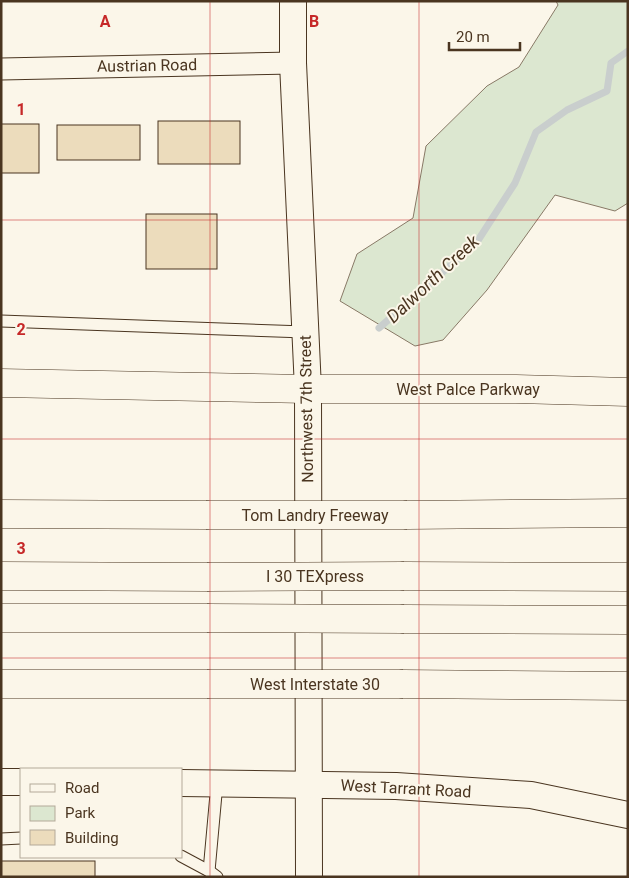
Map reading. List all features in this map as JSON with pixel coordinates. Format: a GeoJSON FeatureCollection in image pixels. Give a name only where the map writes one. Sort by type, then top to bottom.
{"type":"FeatureCollection","features":[{"type":"Feature","properties":{"kind":"main road"},"geometry":{"type":"LineString","coordinates":[[1,383],[308,389]]}},
{"type":"Feature","properties":{"kind":"main road","name":"West Palce Parkway"},"geometry":{"type":"LineString","coordinates":[[308,389],[516,389],[628,392]]}},
{"type":"Feature","properties":{"kind":"main road","name":"Tom Landry Freeway"},"geometry":{"type":"LineString","coordinates":[[1,514],[407,515],[628,513]]}},
{"type":"Feature","properties":{"kind":"main road","name":"I 30 TEXpress"},"geometry":{"type":"LineString","coordinates":[[1,576],[628,577]]}},
{"type":"Feature","properties":{"kind":"main road"},"geometry":{"type":"LineString","coordinates":[[1,618],[628,620]]}},
{"type":"Feature","properties":{"kind":"main road","name":"West Interstate 30"},"geometry":{"type":"LineString","coordinates":[[1,684],[628,686]]}},
{"type":"Feature","properties":{"kind":"street","name":"Northwest 7th Street"},"geometry":{"type":"LineString","coordinates":[[293,1],[293,63],[308,389],[309,877]]}},
{"type":"Feature","properties":{"kind":"street","name":"Austrian Road"},"geometry":{"type":"LineString","coordinates":[[1,69],[293,63]]}},
{"type":"Feature","properties":{"kind":"street"},"geometry":{"type":"LineString","coordinates":[[1,782],[20,782]]}},
{"type":"Feature","properties":{"kind":"street","name":"West Tarrant Road"},"geometry":{"type":"LineString","coordinates":[[182,783],[396,786],[531,795],[628,815]]}},
{"type":"Feature","properties":{"kind":"lane"},"geometry":{"type":"LineString","coordinates":[[1,321],[305,332]]}},
{"type":"Feature","properties":{"kind":"lane"},"geometry":{"type":"LineString","coordinates":[[182,857],[213,874],[217,783]]}},
{"type":"Feature","properties":{"kind":"lane"},"geometry":{"type":"LineString","coordinates":[[1,839],[20,838]]}},
{"type":"Feature","properties":{"kind":"green space"},"geometry":{"type":"Polygon","coordinates":[[[556,1],[628,1],[628,203],[615,211],[555,195],[487,290],[443,340],[415,346],[340,301],[357,254],[413,218],[426,146],[487,86],[519,67],[558,5],[556,1]]]}},
{"type":"Feature","properties":{"kind":"building"},"geometry":{"type":"Polygon","coordinates":[[[158,121],[240,121],[240,164],[158,164],[158,121]]]}},
{"type":"Feature","properties":{"kind":"building"},"geometry":{"type":"Polygon","coordinates":[[[1,124],[39,124],[39,173],[1,173],[1,124]]]}},
{"type":"Feature","properties":{"kind":"building"},"geometry":{"type":"Polygon","coordinates":[[[57,125],[140,125],[140,160],[57,160],[57,125]]]}},
{"type":"Feature","properties":{"kind":"building"},"geometry":{"type":"Polygon","coordinates":[[[146,214],[217,214],[217,269],[146,269],[146,214]]]}},
{"type":"Feature","properties":{"kind":"building"},"geometry":{"type":"Polygon","coordinates":[[[1,861],[95,861],[95,877],[1,877],[1,861]]]}},
{"type":"Feature","properties":{"kind":"waterway","name":"Dalworth Creek"},"geometry":{"type":"LineString","coordinates":[[379,328],[477,242],[515,183],[536,132],[567,110],[607,91],[611,63],[628,51]]}}]}
